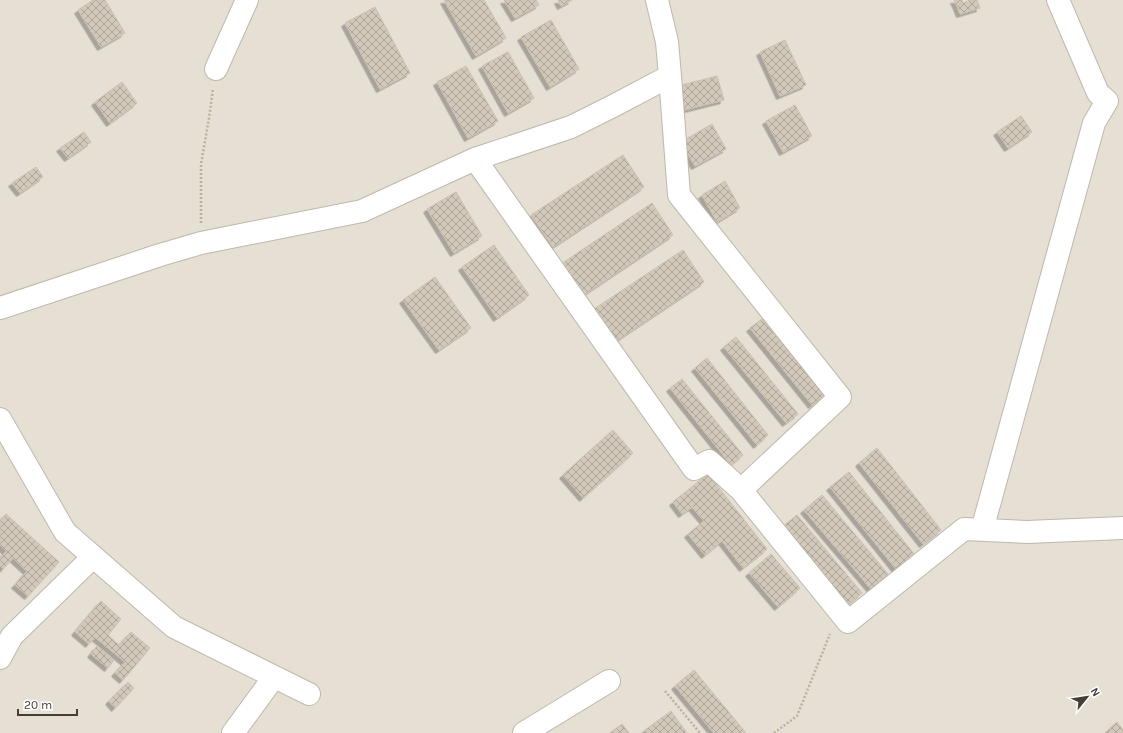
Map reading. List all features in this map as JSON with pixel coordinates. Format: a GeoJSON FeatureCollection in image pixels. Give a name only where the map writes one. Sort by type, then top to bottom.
{"type":"FeatureCollection","features":[{"type":"Feature","properties":{"kind":"street"},"geometry":{"type":"LineString","coordinates":[[216,69],[247,0]]}},
{"type":"Feature","properties":{"kind":"street"},"geometry":{"type":"LineString","coordinates":[[657,0],[667,42],[679,195],[840,398],[741,490]]}},
{"type":"Feature","properties":{"kind":"street"},"geometry":{"type":"LineString","coordinates":[[982,530],[1094,123],[1107,101],[1098,93],[1058,0]]}},
{"type":"Feature","properties":{"kind":"street"},"geometry":{"type":"LineString","coordinates":[[0,308],[201,243],[362,211],[475,159],[570,127],[670,76]]}},
{"type":"Feature","properties":{"kind":"street"},"geometry":{"type":"LineString","coordinates":[[475,159],[694,469],[709,461],[741,490],[848,622],[964,529],[1027,532],[1123,528]]}},
{"type":"Feature","properties":{"kind":"street"},"geometry":{"type":"LineString","coordinates":[[0,419],[65,532],[93,557],[174,627],[309,694]]}},
{"type":"Feature","properties":{"kind":"street"},"geometry":{"type":"LineString","coordinates":[[0,658],[12,636],[93,557]]}},
{"type":"Feature","properties":{"kind":"street"},"geometry":{"type":"LineString","coordinates":[[234,733],[274,677]]}},
{"type":"Feature","properties":{"kind":"street"},"geometry":{"type":"LineString","coordinates":[[524,733],[609,681]]}},
{"type":"Feature","properties":{"kind":"path"},"geometry":{"type":"LineString","coordinates":[[201,243],[202,204],[200,164],[209,118],[216,69]]}},
{"type":"Feature","properties":{"kind":"path"},"geometry":{"type":"LineString","coordinates":[[774,733],[797,716],[839,611]]}},
{"type":"Feature","properties":{"kind":"path"},"geometry":{"type":"LineString","coordinates":[[665,691],[700,733]]}},
{"type":"Feature","properties":{"kind":"shaded area"},"geometry":{"type":"Polygon","coordinates":[[[0,0],[1123,0],[1123,733],[0,733],[0,0]]]}},
{"type":"Feature","properties":{"kind":"building"},"geometry":{"type":"Polygon","coordinates":[[[93,0],[105,0],[125,33],[101,47],[78,10],[93,0]]]}},
{"type":"Feature","properties":{"kind":"building"},"geometry":{"type":"Polygon","coordinates":[[[444,0],[484,0],[506,38],[476,56],[444,0]]]}},
{"type":"Feature","properties":{"kind":"building"},"geometry":{"type":"Polygon","coordinates":[[[504,0],[536,0],[539,5],[515,18],[504,0]]]}},
{"type":"Feature","properties":{"kind":"building"},"geometry":{"type":"Polygon","coordinates":[[[558,0],[572,0],[561,6],[558,0]]]}},
{"type":"Feature","properties":{"kind":"building"},"geometry":{"type":"Polygon","coordinates":[[[954,0],[962,0],[963,3],[957,6],[954,0]]]}},
{"type":"Feature","properties":{"kind":"building"},"geometry":{"type":"Polygon","coordinates":[[[970,0],[977,0],[980,8],[960,14],[957,6],[970,0]]]}},
{"type":"Feature","properties":{"kind":"building"},"geometry":{"type":"Polygon","coordinates":[[[375,7],[410,73],[380,89],[345,23],[375,7]]]}},
{"type":"Feature","properties":{"kind":"building"},"geometry":{"type":"Polygon","coordinates":[[[551,20],[579,69],[550,87],[521,37],[551,20]]]}},
{"type":"Feature","properties":{"kind":"building"},"geometry":{"type":"Polygon","coordinates":[[[785,40],[806,85],[780,96],[760,52],[785,40]]]}},
{"type":"Feature","properties":{"kind":"building"},"geometry":{"type":"Polygon","coordinates":[[[508,52],[534,98],[508,113],[482,66],[508,52]]]}},
{"type":"Feature","properties":{"kind":"building"},"geometry":{"type":"Polygon","coordinates":[[[466,66],[498,121],[468,138],[437,82],[466,66]]]}},
{"type":"Feature","properties":{"kind":"building"},"geometry":{"type":"Polygon","coordinates":[[[717,76],[724,100],[684,110],[678,86],[717,76]]]}},
{"type":"Feature","properties":{"kind":"building"},"geometry":{"type":"Polygon","coordinates":[[[122,82],[137,103],[110,123],[95,102],[122,82]]]}},
{"type":"Feature","properties":{"kind":"building"},"geometry":{"type":"Polygon","coordinates":[[[795,105],[812,136],[783,152],[766,121],[795,105]]]}},
{"type":"Feature","properties":{"kind":"building"},"geometry":{"type":"Polygon","coordinates":[[[1021,116],[1032,132],[1008,148],[997,132],[1021,116]]]}},
{"type":"Feature","properties":{"kind":"building"},"geometry":{"type":"Polygon","coordinates":[[[712,124],[726,149],[695,166],[681,142],[712,124]]]}},
{"type":"Feature","properties":{"kind":"building"},"geometry":{"type":"Polygon","coordinates":[[[84,132],[91,142],[68,158],[60,148],[84,132]]]}},
{"type":"Feature","properties":{"kind":"building"},"geometry":{"type":"Polygon","coordinates":[[[623,155],[644,187],[553,247],[531,215],[623,155]]]}},
{"type":"Feature","properties":{"kind":"building"},"geometry":{"type":"Polygon","coordinates":[[[36,167],[43,177],[20,193],[12,183],[36,167]]]}},
{"type":"Feature","properties":{"kind":"building"},"geometry":{"type":"Polygon","coordinates":[[[725,181],[740,208],[717,222],[702,195],[725,181]]]}},
{"type":"Feature","properties":{"kind":"building"},"geometry":{"type":"Polygon","coordinates":[[[456,192],[482,236],[454,253],[427,209],[456,192]]]}},
{"type":"Feature","properties":{"kind":"building"},"geometry":{"type":"Polygon","coordinates":[[[652,203],[673,235],[582,296],[561,264],[652,203]]]}},
{"type":"Feature","properties":{"kind":"building"},"geometry":{"type":"Polygon","coordinates":[[[494,245],[529,295],[497,318],[462,267],[494,245]]]}},
{"type":"Feature","properties":{"kind":"building"},"geometry":{"type":"Polygon","coordinates":[[[683,250],[704,282],[613,343],[591,311],[683,250]]]}},
{"type":"Feature","properties":{"kind":"building"},"geometry":{"type":"Polygon","coordinates":[[[435,277],[471,328],[439,350],[403,300],[435,277]]]}},
{"type":"Feature","properties":{"kind":"building"},"geometry":{"type":"Polygon","coordinates":[[[762,319],[824,395],[812,405],[750,328],[762,319]]]}},
{"type":"Feature","properties":{"kind":"building"},"geometry":{"type":"Polygon","coordinates":[[[736,337],[798,414],[786,423],[724,347],[736,337]]]}},
{"type":"Feature","properties":{"kind":"building"},"geometry":{"type":"Polygon","coordinates":[[[707,358],[768,435],[757,445],[695,368],[707,358]]]}},
{"type":"Feature","properties":{"kind":"building"},"geometry":{"type":"Polygon","coordinates":[[[682,379],[743,455],[731,465],[670,388],[682,379]]]}},
{"type":"Feature","properties":{"kind":"building"},"geometry":{"type":"Polygon","coordinates":[[[613,430],[633,453],[583,498],[563,475],[613,430]]]}},
{"type":"Feature","properties":{"kind":"building"},"geometry":{"type":"Polygon","coordinates":[[[877,448],[941,530],[923,544],[859,463],[877,448]]]}},
{"type":"Feature","properties":{"kind":"building"},"geometry":{"type":"Polygon","coordinates":[[[849,472],[914,554],[896,569],[830,487],[849,472]]]}},
{"type":"Feature","properties":{"kind":"building"},"geometry":{"type":"Polygon","coordinates":[[[708,474],[767,549],[743,568],[722,541],[705,555],[688,534],[704,521],[692,507],[682,514],[673,502],[708,474]]]}},
{"type":"Feature","properties":{"kind":"building"},"geometry":{"type":"Polygon","coordinates":[[[822,495],[888,574],[871,589],[804,510],[822,495]]]}},
{"type":"Feature","properties":{"kind":"building"},"geometry":{"type":"Polygon","coordinates":[[[6,514],[59,562],[28,596],[15,585],[27,571],[13,558],[3,569],[0,566],[0,558],[6,551],[0,545],[0,521],[6,514]]]}},
{"type":"Feature","properties":{"kind":"building"},"geometry":{"type":"Polygon","coordinates":[[[797,515],[862,593],[846,606],[781,528],[797,515]]]}},
{"type":"Feature","properties":{"kind":"building"},"geometry":{"type":"Polygon","coordinates":[[[771,554],[800,588],[778,607],[749,573],[771,554]]]}},
{"type":"Feature","properties":{"kind":"building"},"geometry":{"type":"Polygon","coordinates":[[[101,601],[121,619],[108,635],[119,645],[131,632],[150,648],[123,680],[115,673],[125,662],[95,637],[89,644],[75,632],[101,601]]]}},
{"type":"Feature","properties":{"kind":"building"},"geometry":{"type":"Polygon","coordinates":[[[97,646],[114,660],[108,668],[91,654],[97,646]]]}},
{"type":"Feature","properties":{"kind":"building"},"geometry":{"type":"Polygon","coordinates":[[[694,670],[746,733],[714,733],[675,686],[694,670]]]}},
{"type":"Feature","properties":{"kind":"building"},"geometry":{"type":"Polygon","coordinates":[[[128,682],[134,688],[115,708],[109,701],[128,682]]]}},
{"type":"Feature","properties":{"kind":"building"},"geometry":{"type":"Polygon","coordinates":[[[671,711],[687,733],[647,733],[645,730],[671,711]]]}},
{"type":"Feature","properties":{"kind":"building"},"geometry":{"type":"Polygon","coordinates":[[[1117,722],[1123,730],[1123,733],[1106,732],[1117,722]]]}},
{"type":"Feature","properties":{"kind":"building"},"geometry":{"type":"Polygon","coordinates":[[[622,724],[629,733],[610,733],[622,724]]]}}]}
